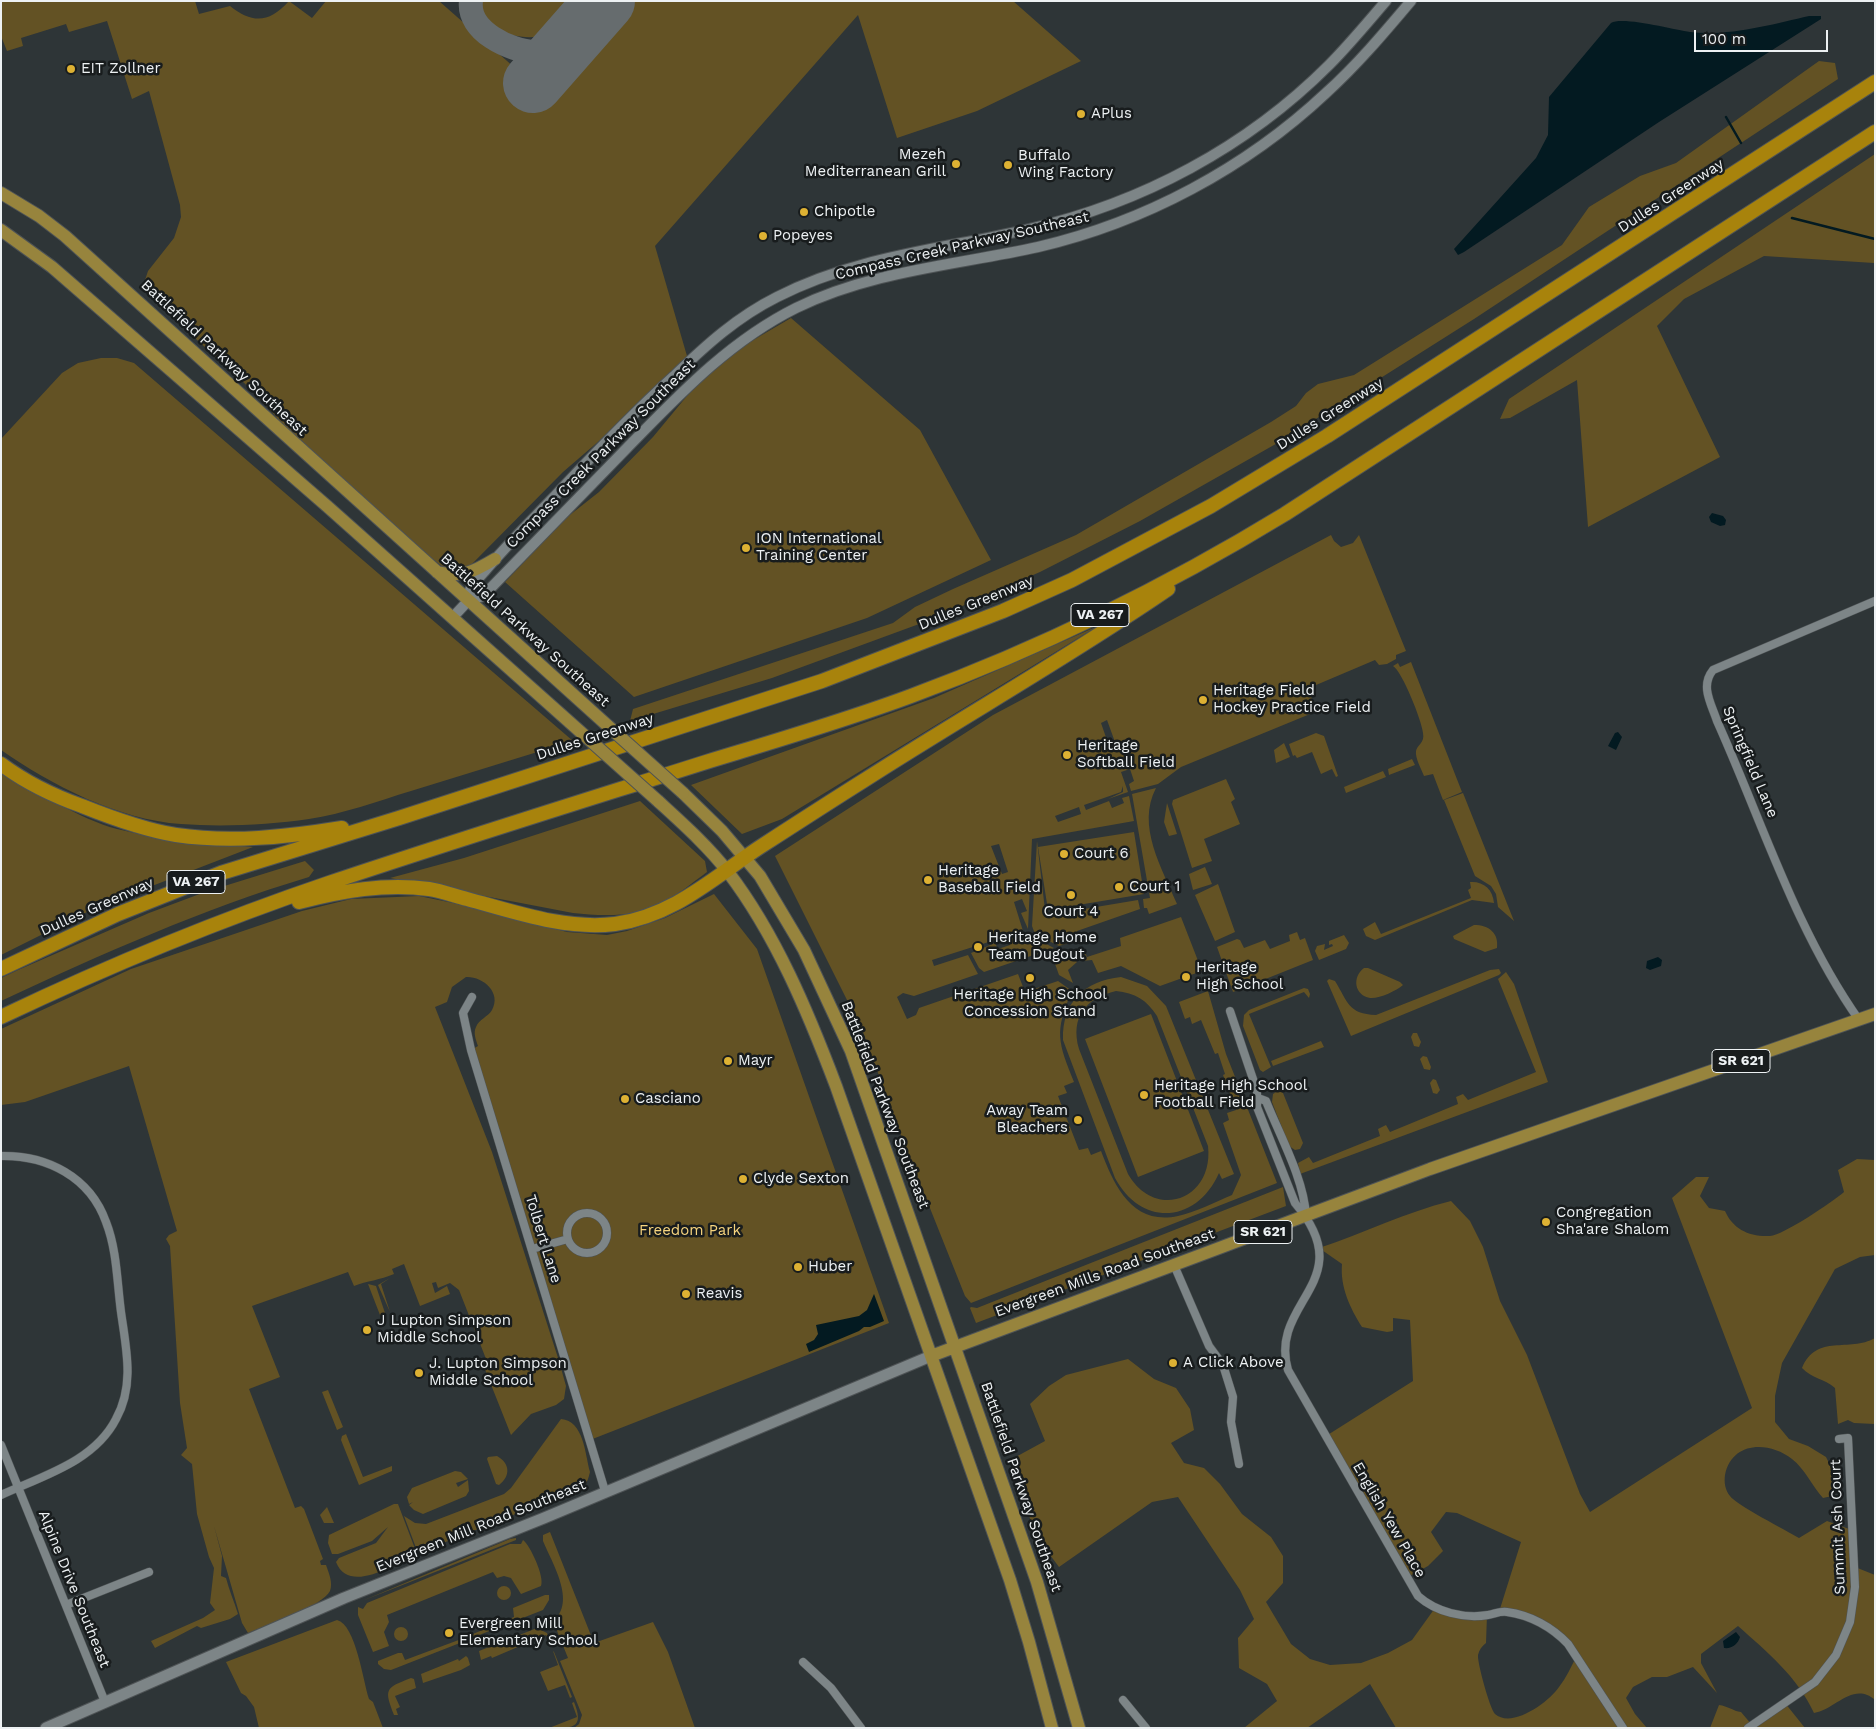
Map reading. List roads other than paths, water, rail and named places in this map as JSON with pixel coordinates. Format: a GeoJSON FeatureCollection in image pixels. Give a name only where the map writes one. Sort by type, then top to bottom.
{"type":"FeatureCollection","features":[{"type":"Feature","properties":{"kind":"highway","name":"Dulles Greenway"},"geometry":{"type":"LineString","coordinates":[[1,969],[118,914],[221,873],[400,818],[822,681],[1003,611],[1072,580],[1210,506],[1327,436],[1875,82]]}},
{"type":"Feature","properties":{"kind":"highway","name":"VA 267"},"geometry":{"type":"LineString","coordinates":[[1,1017],[111,965],[328,883],[634,785],[837,723],[914,695],[1027,649],[1093,618],[1225,550],[1285,514],[1875,132]]}},
{"type":"Feature","properties":{"kind":"highway"},"geometry":{"type":"LineString","coordinates":[[238,917],[338,892],[401,887],[431,890],[524,915],[569,924],[616,924],[658,914],[679,903],[937,734],[1126,618],[1225,550]]}},
{"type":"Feature","properties":{"kind":"highway"},"geometry":{"type":"LineString","coordinates":[[1,764],[14,774],[71,802],[144,828],[176,835],[250,839],[291,836],[400,818]]}},
{"type":"Feature","properties":{"kind":"main road","name":"Battlefield Parkway Southeast"},"geometry":{"type":"LineString","coordinates":[[1,193],[39,216],[66,236],[468,601],[683,793],[708,817],[745,858],[783,913],[832,1006],[859,1073],[1037,1582],[1079,1728]]}},
{"type":"Feature","properties":{"kind":"main road"},"geometry":{"type":"LineString","coordinates":[[1,230],[52,267],[453,617],[658,800],[686,826],[727,871],[776,950],[826,1060],[1010,1580],[1052,1728]]}},
{"type":"Feature","properties":{"kind":"main road"},"geometry":{"type":"LineString","coordinates":[[436,572],[461,575],[474,572],[495,559]]}},
{"type":"Feature","properties":{"kind":"main road","name":"SR 621"},"geometry":{"type":"LineString","coordinates":[[1859,1020],[1875,1014]]}},
{"type":"Feature","properties":{"kind":"main road","name":"Evergreen Mills Road Southeast"},"geometry":{"type":"LineString","coordinates":[[930,1356],[1572,1118],[1859,1020]]}},
{"type":"Feature","properties":{"kind":"main road","name":"Evergreen Mill Road Southeast"},"geometry":{"type":"LineString","coordinates":[[46,1728],[353,1594],[491,1537],[544,1518],[930,1356]]}},
{"type":"Feature","properties":{"kind":"street","name":"Compass Creek Parkway Southeast"},"geometry":{"type":"LineString","coordinates":[[468,601],[471,588],[495,559],[650,398],[721,332],[742,317],[785,293],[840,270],[884,258],[1059,222],[1126,200],[1170,180],[1205,161],[1250,131],[1293,98],[1331,63],[1386,1]]}},
{"type":"Feature","properties":{"kind":"street","name":"Compass Creek Parkway Southeast"},"geometry":{"type":"LineString","coordinates":[[453,617],[468,601],[483,596],[703,372],[759,329],[812,301],[855,284],[1040,246],[1078,236],[1141,214],[1173,198],[1216,176],[1289,125],[1342,78],[1411,1]]}},
{"type":"Feature","properties":{"kind":"street","name":"Springfield Lane"},"geometry":{"type":"LineString","coordinates":[[1859,1020],[1834,984],[1803,924],[1717,720],[1705,686],[1707,677],[1713,670],[1875,601]]}},
{"type":"Feature","properties":{"kind":"street","name":"Tolbert Lane"},"geometry":{"type":"LineString","coordinates":[[472,997],[462,1013],[471,1050],[605,1491]]}},
{"type":"Feature","properties":{"kind":"street","name":"English Yew Place"},"geometry":{"type":"LineString","coordinates":[[1230,1011],[1258,1098],[1266,1101],[1286,1150],[1305,1199],[1306,1216],[1319,1248],[1319,1268],[1289,1327],[1284,1348],[1288,1370],[1411,1587],[1426,1603],[1444,1612],[1487,1615],[1508,1612],[1534,1620],[1558,1633],[1568,1644],[1623,1728]]}},
{"type":"Feature","properties":{"kind":"street"},"geometry":{"type":"LineString","coordinates":[[1,1156],[34,1158],[61,1169],[84,1187],[101,1210],[111,1238],[128,1366],[124,1400],[116,1420],[98,1444],[75,1461],[1,1495]]}},
{"type":"Feature","properties":{"kind":"street"},"geometry":{"type":"LineString","coordinates":[[587,1213],[597,1216],[607,1229],[605,1244],[598,1250],[590,1253],[581,1252],[574,1248],[568,1239],[568,1228],[579,1215],[587,1213]]}},
{"type":"Feature","properties":{"kind":"street"},"geometry":{"type":"LineString","coordinates":[[532,1249],[568,1239]]}},
{"type":"Feature","properties":{"kind":"street"},"geometry":{"type":"LineString","coordinates":[[1174,1265],[1209,1346],[1223,1365],[1232,1397],[1231,1422],[1239,1464]]}},
{"type":"Feature","properties":{"kind":"street","name":"Summit Ash Court"},"geometry":{"type":"LineString","coordinates":[[1748,1728],[1815,1682],[1836,1654],[1850,1622],[1855,1587],[1848,1438],[1839,1439]]}},
{"type":"Feature","properties":{"kind":"street","name":"Alpine Drive Southeast"},"geometry":{"type":"LineString","coordinates":[[1,1445],[105,1702]]}},
{"type":"Feature","properties":{"kind":"street"},"geometry":{"type":"LineString","coordinates":[[66,1605],[149,1572]]}},
{"type":"Feature","properties":{"kind":"street"},"geometry":{"type":"LineString","coordinates":[[803,1662],[831,1688],[861,1728]]}},
{"type":"Feature","properties":{"kind":"street"},"geometry":{"type":"LineString","coordinates":[[1122,1700],[1146,1728]]}},
{"type":"Feature","properties":{"kind":"water"},"geometry":{"type":"Polygon","coordinates":[[[1809,16],[1821,16],[1821,19],[1659,122],[1458,255],[1454,249],[1536,158],[1548,135],[1549,97],[1611,23],[1626,21],[1690,32],[1719,33],[1766,26],[1809,16]]]}},
{"type":"Feature","properties":{"kind":"water"},"geometry":{"type":"Polygon","coordinates":[[[1712,513],[1723,516],[1726,520],[1725,525],[1720,526],[1711,522],[1709,517],[1712,513]]]}},
{"type":"Feature","properties":{"kind":"water"},"geometry":{"type":"Polygon","coordinates":[[[1618,732],[1622,737],[1616,750],[1608,746],[1615,733],[1618,732]]]}},
{"type":"Feature","properties":{"kind":"water"},"geometry":{"type":"Polygon","coordinates":[[[1658,957],[1662,960],[1661,966],[1650,970],[1646,968],[1647,961],[1658,957]]]}},
{"type":"Feature","properties":{"kind":"water"},"geometry":{"type":"Polygon","coordinates":[[[874,1294],[884,1321],[870,1327],[864,1327],[859,1331],[809,1352],[806,1344],[814,1340],[818,1334],[816,1325],[859,1316],[867,1310],[874,1294]]]}},
{"type":"Feature","properties":{"kind":"water"},"geometry":{"type":"Polygon","coordinates":[[[1736,1632],[1740,1637],[1738,1642],[1732,1647],[1724,1648],[1723,1641],[1736,1632]]]}},
{"type":"Feature","properties":{"kind":"waterway"},"geometry":{"type":"LineString","coordinates":[[1726,117],[1741,143]]}},
{"type":"Feature","properties":{"kind":"waterway"},"geometry":{"type":"LineString","coordinates":[[1792,218],[1875,239]]}},
{"type":"Feature","properties":{"kind":"place","name":"EIT Zollner"},"geometry":{"type":"Point","coordinates":[71,69]}},
{"type":"Feature","properties":{"kind":"place","name":"APlus"},"geometry":{"type":"Point","coordinates":[1081,114]}},
{"type":"Feature","properties":{"kind":"place","name":"Mezeh Mediterranean Grill"},"geometry":{"type":"Point","coordinates":[956,164]}},
{"type":"Feature","properties":{"kind":"place","name":"Buffalo Wing Factory"},"geometry":{"type":"Point","coordinates":[1008,165]}},
{"type":"Feature","properties":{"kind":"place","name":"Chipotle"},"geometry":{"type":"Point","coordinates":[804,212]}},
{"type":"Feature","properties":{"kind":"place","name":"Popeyes"},"geometry":{"type":"Point","coordinates":[763,236]}},
{"type":"Feature","properties":{"kind":"place","name":"ION International Training Center"},"geometry":{"type":"Point","coordinates":[746,548]}},
{"type":"Feature","properties":{"kind":"place","name":"Heritage Field Hockey Practice Field"},"geometry":{"type":"Point","coordinates":[1203,700]}},
{"type":"Feature","properties":{"kind":"place","name":"Heritage Softball Field"},"geometry":{"type":"Point","coordinates":[1067,755]}},
{"type":"Feature","properties":{"kind":"place","name":"Court 6"},"geometry":{"type":"Point","coordinates":[1064,854]}},
{"type":"Feature","properties":{"kind":"place","name":"Heritage Baseball Field"},"geometry":{"type":"Point","coordinates":[928,880]}},
{"type":"Feature","properties":{"kind":"place","name":"Court 1"},"geometry":{"type":"Point","coordinates":[1119,887]}},
{"type":"Feature","properties":{"kind":"place","name":"Court 4"},"geometry":{"type":"Point","coordinates":[1071,895]}},
{"type":"Feature","properties":{"kind":"place","name":"Heritage Home Team Dugout"},"geometry":{"type":"Point","coordinates":[978,947]}},
{"type":"Feature","properties":{"kind":"place","name":"Heritage High School"},"geometry":{"type":"Point","coordinates":[1186,977]}},
{"type":"Feature","properties":{"kind":"place","name":"Heritage High School Concession Stand"},"geometry":{"type":"Point","coordinates":[1030,978]}},
{"type":"Feature","properties":{"kind":"place","name":"Mayr"},"geometry":{"type":"Point","coordinates":[728,1061]}},
{"type":"Feature","properties":{"kind":"place","name":"Heritage High School Football Field"},"geometry":{"type":"Point","coordinates":[1144,1095]}},
{"type":"Feature","properties":{"kind":"place","name":"Casciano"},"geometry":{"type":"Point","coordinates":[625,1099]}},
{"type":"Feature","properties":{"kind":"place","name":"Away Team Bleachers"},"geometry":{"type":"Point","coordinates":[1078,1120]}},
{"type":"Feature","properties":{"kind":"place","name":"Clyde Sexton"},"geometry":{"type":"Point","coordinates":[743,1179]}},
{"type":"Feature","properties":{"kind":"place","name":"Congregation Sha'are Shalom"},"geometry":{"type":"Point","coordinates":[1546,1222]}},
{"type":"Feature","properties":{"kind":"place","name":"Huber"},"geometry":{"type":"Point","coordinates":[798,1267]}},
{"type":"Feature","properties":{"kind":"place","name":"Reavis"},"geometry":{"type":"Point","coordinates":[686,1294]}},
{"type":"Feature","properties":{"kind":"place","name":"J Lupton Simpson Middle School"},"geometry":{"type":"Point","coordinates":[367,1330]}},
{"type":"Feature","properties":{"kind":"place","name":"A Click Above"},"geometry":{"type":"Point","coordinates":[1173,1363]}},
{"type":"Feature","properties":{"kind":"place","name":"J. Lupton Simpson Middle School"},"geometry":{"type":"Point","coordinates":[419,1373]}},
{"type":"Feature","properties":{"kind":"place","name":"Evergreen Mill Elementary School"},"geometry":{"type":"Point","coordinates":[449,1633]}},
{"type":"Feature","properties":{"kind":"park label","name":"Freedom Park"},"geometry":{"type":"Point","coordinates":[690,1231]}}]}
